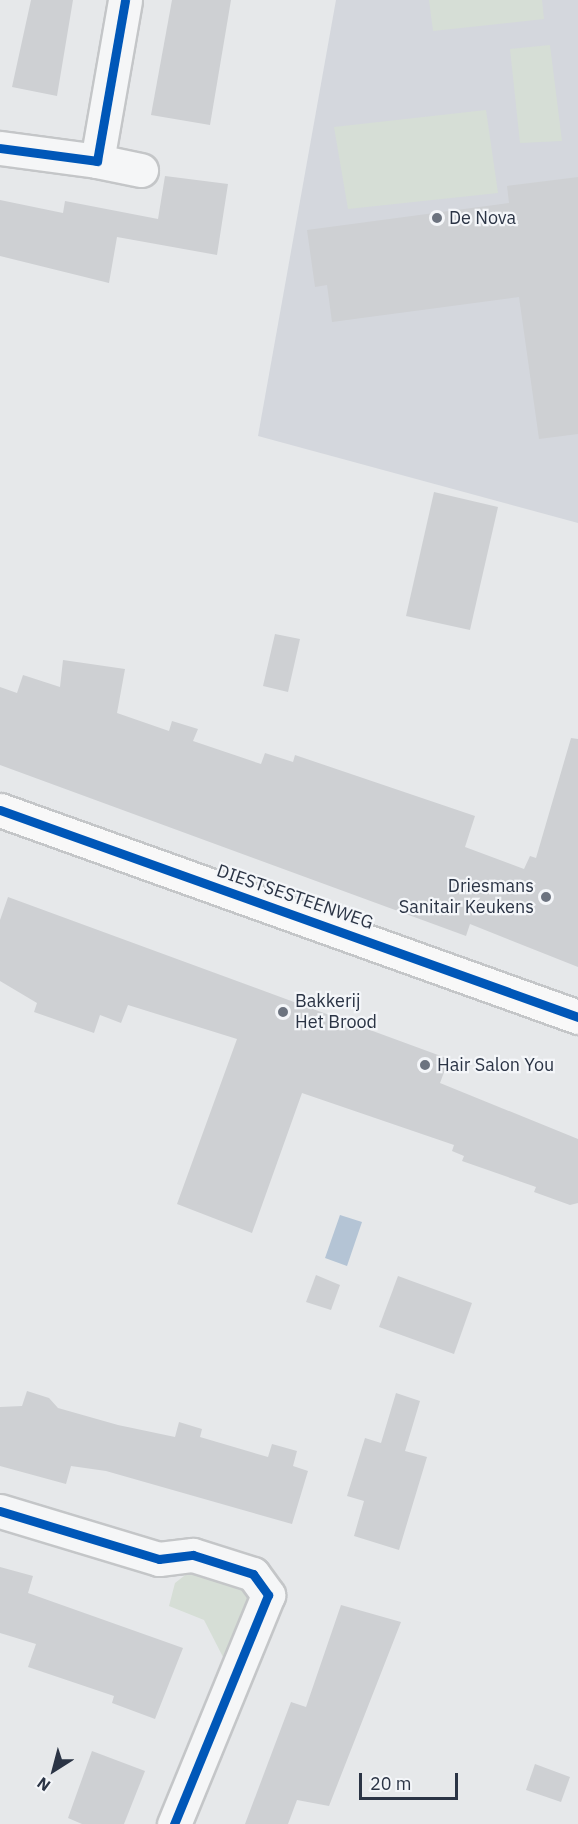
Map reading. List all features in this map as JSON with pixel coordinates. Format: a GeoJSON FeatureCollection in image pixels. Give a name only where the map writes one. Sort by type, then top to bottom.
{"type":"FeatureCollection","features":[{"type":"Feature","properties":{"kind":"main road","name":"DIESTSESTEENWEG"},"geometry":{"type":"LineString","coordinates":[[0,810],[578,1017]]}},
{"type":"Feature","properties":{"kind":"street"},"geometry":{"type":"LineString","coordinates":[[97,161],[125,0]]}},
{"type":"Feature","properties":{"kind":"street"},"geometry":{"type":"LineString","coordinates":[[0,148],[97,161],[141,170]]}},
{"type":"Feature","properties":{"kind":"street"},"geometry":{"type":"LineString","coordinates":[[0,1511],[56,1526],[159,1559],[193,1555],[253,1574],[268,1595],[246,1659],[230,1679],[174,1824]]}},
{"type":"Feature","properties":{"kind":"shaded area","name":"De Nova"},"geometry":{"type":"Polygon","coordinates":[[[336,0],[578,0],[578,523],[258,436],[336,0]]]}},
{"type":"Feature","properties":{"kind":"shaded area"},"geometry":{"type":"Polygon","coordinates":[[[429,0],[542,0],[544,19],[433,31],[429,0]]]}},
{"type":"Feature","properties":{"kind":"shaded area"},"geometry":{"type":"Polygon","coordinates":[[[550,45],[562,141],[520,143],[510,49],[550,45]]]}},
{"type":"Feature","properties":{"kind":"shaded area"},"geometry":{"type":"Polygon","coordinates":[[[486,110],[498,193],[348,209],[334,127],[486,110]]]}},
{"type":"Feature","properties":{"kind":"shaded area"},"geometry":{"type":"Polygon","coordinates":[[[193,1569],[242,1587],[249,1602],[232,1651],[223,1657],[204,1620],[169,1606],[175,1583],[193,1569]]]}},
{"type":"Feature","properties":{"kind":"water"},"geometry":{"type":"Polygon","coordinates":[[[340,1215],[362,1222],[347,1266],[325,1258],[340,1215]]]}},
{"type":"Feature","properties":{"kind":"building"},"geometry":{"type":"Polygon","coordinates":[[[31,0],[73,0],[57,96],[12,87],[31,0]]]}},
{"type":"Feature","properties":{"kind":"building"},"geometry":{"type":"Polygon","coordinates":[[[172,0],[231,0],[210,125],[151,115],[172,0]]]}},
{"type":"Feature","properties":{"kind":"building"},"geometry":{"type":"Polygon","coordinates":[[[165,176],[228,184],[217,255],[117,237],[109,283],[0,256],[0,200],[63,213],[65,201],[158,219],[165,176]]]}},
{"type":"Feature","properties":{"kind":"building"},"geometry":{"type":"Polygon","coordinates":[[[578,177],[578,434],[539,439],[519,297],[332,322],[327,285],[315,287],[307,230],[509,203],[507,186],[578,177]]]}},
{"type":"Feature","properties":{"kind":"building"},"geometry":{"type":"Polygon","coordinates":[[[434,492],[498,507],[470,630],[406,616],[434,492]]]}},
{"type":"Feature","properties":{"kind":"building"},"geometry":{"type":"Polygon","coordinates":[[[275,634],[300,639],[288,692],[263,686],[275,634]]]}},
{"type":"Feature","properties":{"kind":"building"},"geometry":{"type":"Polygon","coordinates":[[[63,660],[125,669],[117,713],[169,731],[172,721],[198,729],[193,741],[261,764],[265,753],[293,762],[295,755],[475,816],[465,847],[524,869],[530,856],[536,858],[571,738],[578,739],[578,967],[470,924],[466,936],[0,765],[0,687],[17,693],[23,675],[60,687],[63,660]]]}},
{"type":"Feature","properties":{"kind":"building"},"geometry":{"type":"Polygon","coordinates":[[[8,897],[449,1059],[440,1083],[578,1139],[578,1203],[570,1205],[534,1192],[536,1187],[462,1161],[464,1156],[452,1151],[454,1145],[302,1093],[252,1233],[177,1204],[237,1039],[128,1005],[121,1023],[100,1015],[94,1033],[34,1012],[37,1003],[0,981],[0,920],[8,897]]]}},
{"type":"Feature","properties":{"kind":"building"},"geometry":{"type":"Polygon","coordinates":[[[316,1275],[340,1285],[331,1310],[306,1302],[316,1275]]]}},
{"type":"Feature","properties":{"kind":"building"},"geometry":{"type":"Polygon","coordinates":[[[398,1276],[472,1303],[454,1354],[379,1327],[398,1276]]]}},
{"type":"Feature","properties":{"kind":"building"},"geometry":{"type":"Polygon","coordinates":[[[27,1391],[49,1398],[58,1408],[118,1425],[175,1437],[179,1422],[202,1429],[200,1437],[268,1457],[272,1444],[297,1451],[293,1466],[308,1471],[292,1524],[106,1471],[71,1466],[66,1484],[0,1466],[0,1407],[22,1406],[27,1391]]]}},
{"type":"Feature","properties":{"kind":"building"},"geometry":{"type":"Polygon","coordinates":[[[396,1393],[420,1401],[405,1451],[427,1457],[399,1550],[354,1536],[364,1501],[347,1496],[365,1438],[381,1443],[396,1393]]]}},
{"type":"Feature","properties":{"kind":"building"},"geometry":{"type":"Polygon","coordinates":[[[0,1567],[33,1576],[28,1593],[183,1648],[155,1719],[112,1703],[114,1696],[28,1667],[36,1644],[0,1633],[0,1567]]]}},
{"type":"Feature","properties":{"kind":"building"},"geometry":{"type":"Polygon","coordinates":[[[341,1605],[401,1622],[329,1806],[297,1800],[288,1824],[245,1824],[291,1702],[306,1707],[341,1605]]]}},
{"type":"Feature","properties":{"kind":"building"},"geometry":{"type":"Polygon","coordinates":[[[92,1751],[145,1771],[124,1824],[82,1824],[68,1818],[92,1751]]]}},
{"type":"Feature","properties":{"kind":"building"},"geometry":{"type":"Polygon","coordinates":[[[535,1764],[570,1777],[561,1802],[526,1790],[535,1764]]]}},
{"type":"Feature","properties":{"kind":"cycle path"},"geometry":{"type":"LineString","coordinates":[[0,148],[97,161],[125,0]]}},
{"type":"Feature","properties":{"kind":"cycle path"},"geometry":{"type":"LineString","coordinates":[[0,810],[578,1017]]}},
{"type":"Feature","properties":{"kind":"cycle path"},"geometry":{"type":"LineString","coordinates":[[0,1511],[159,1559],[193,1555],[253,1574],[268,1595],[174,1824]]}},
{"type":"Feature","properties":{"kind":"place","name":"De Nova"},"geometry":{"type":"Point","coordinates":[437,218]}},
{"type":"Feature","properties":{"kind":"place","name":"Driesmans Sanitair Keukens"},"geometry":{"type":"Point","coordinates":[546,897]}},
{"type":"Feature","properties":{"kind":"place","name":"Bakkerij Het Brood"},"geometry":{"type":"Point","coordinates":[283,1012]}},
{"type":"Feature","properties":{"kind":"place","name":"Hair Salon You"},"geometry":{"type":"Point","coordinates":[425,1065]}}]}
